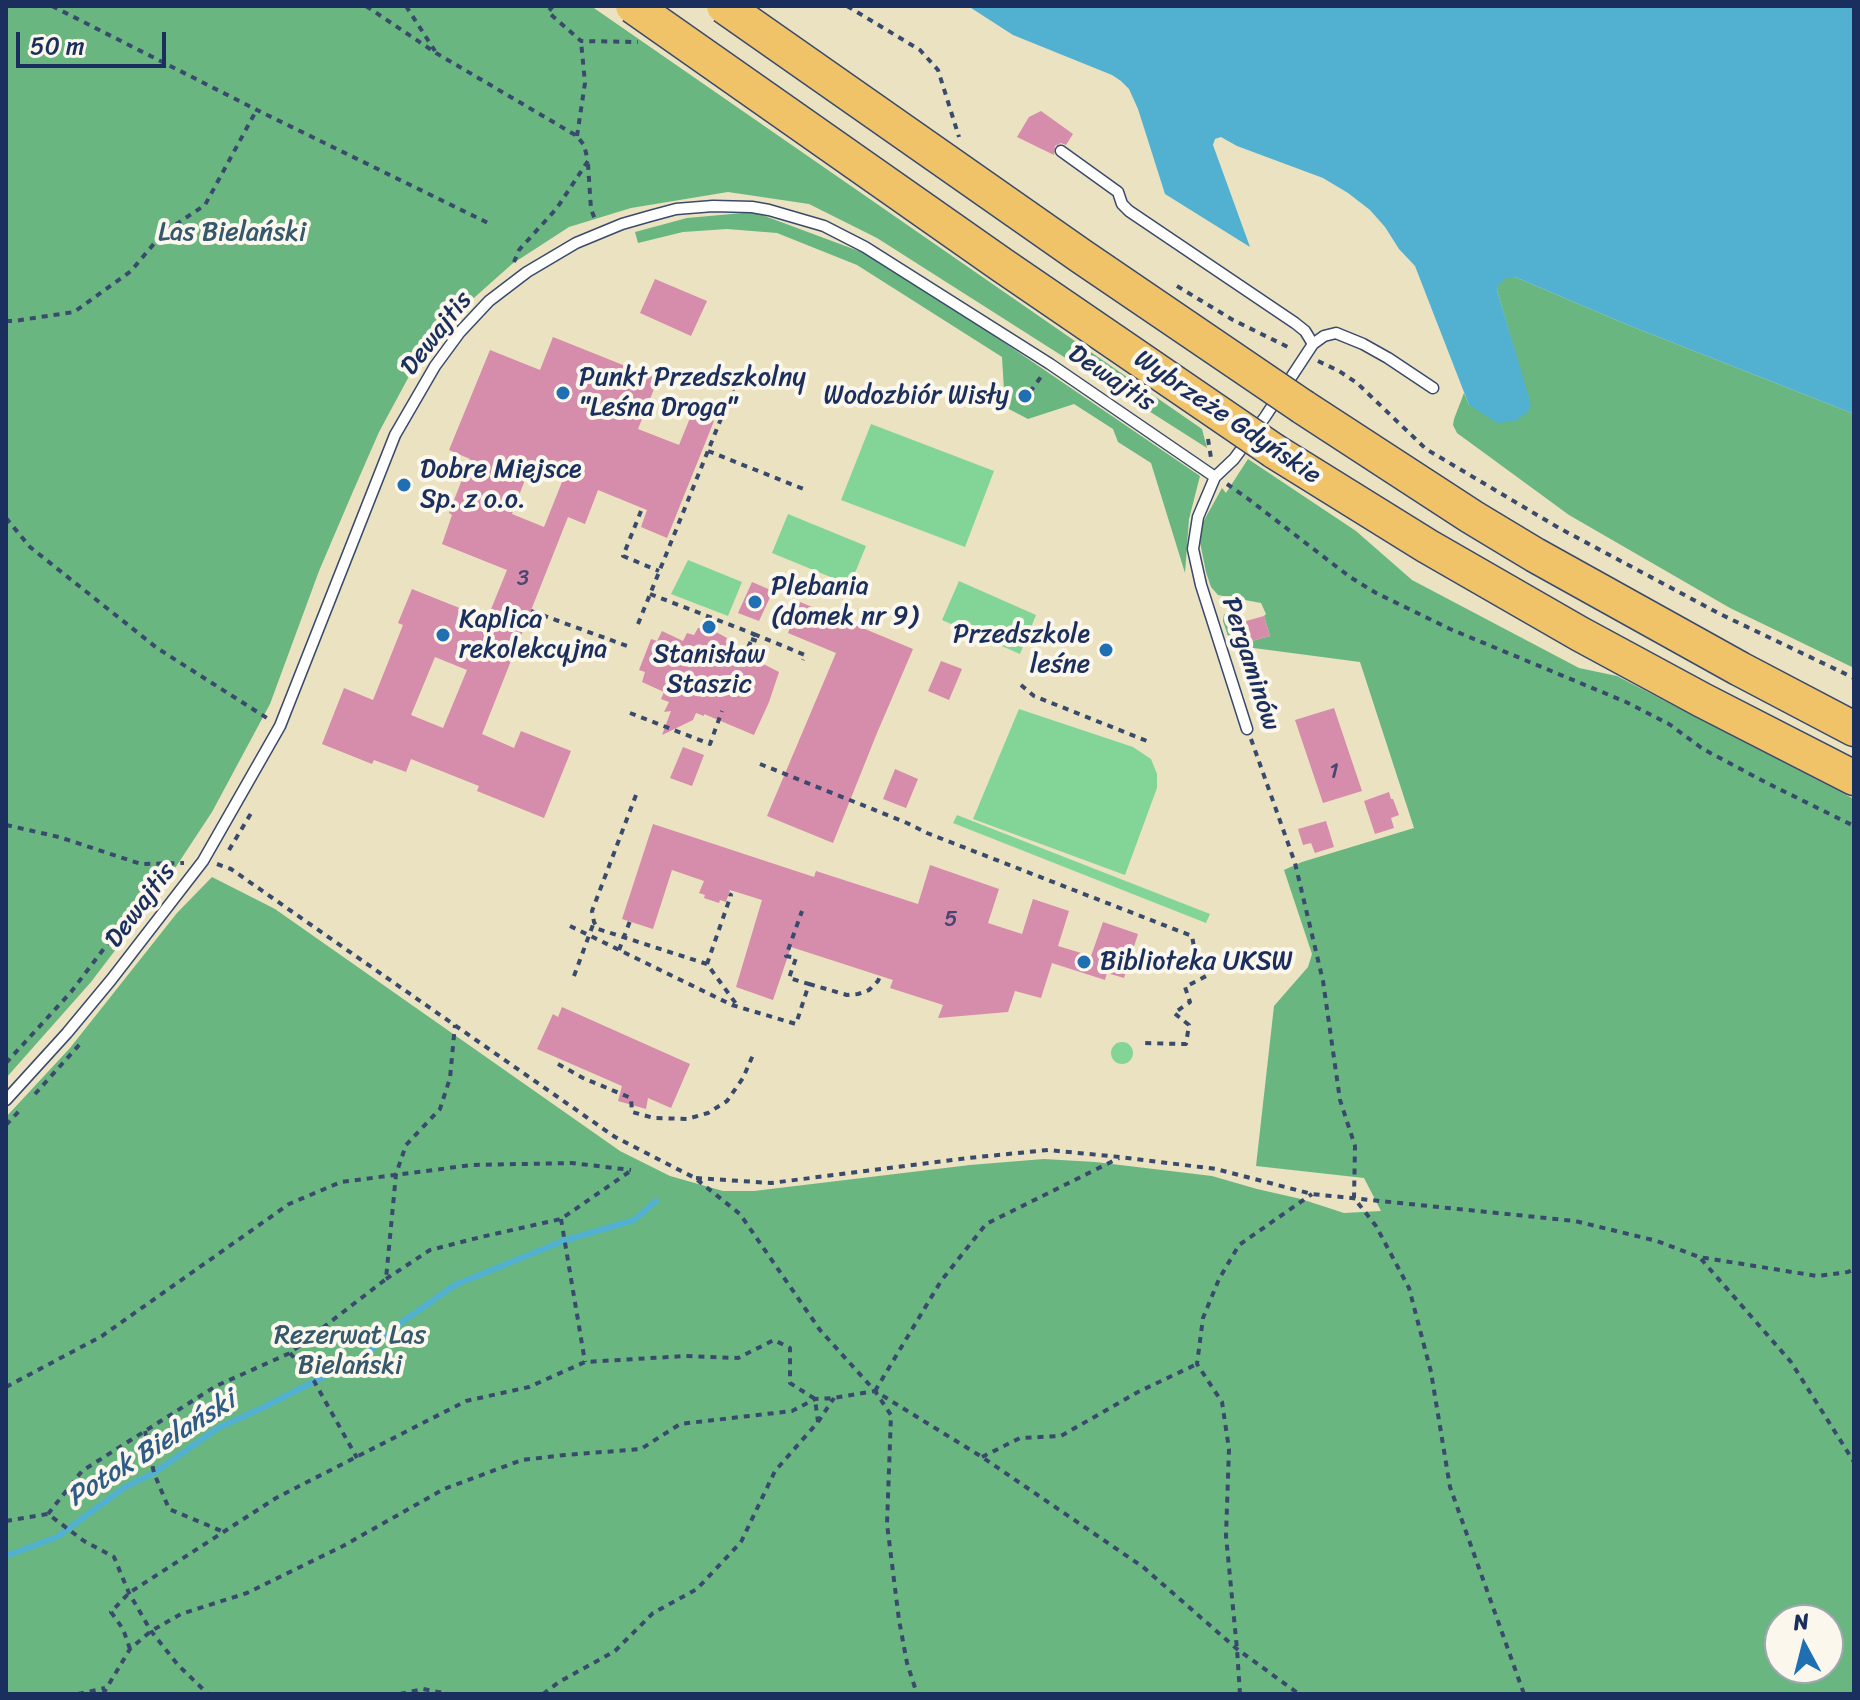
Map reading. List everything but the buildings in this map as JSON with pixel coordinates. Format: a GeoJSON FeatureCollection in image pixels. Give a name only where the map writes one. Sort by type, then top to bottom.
{"type":"FeatureCollection","features":[{"type":"Feature","properties":{"kind":"highway","name":"Wybrzeże Gdyńskie"},"geometry":{"type":"LineString","coordinates":[[633,6],[1002,265],[1326,485],[1580,634],[1854,778]]}},
{"type":"Feature","properties":{"kind":"highway","name":"Wybrzeże Gdyńskie"},"geometry":{"type":"LineString","coordinates":[[724,6],[1081,256],[1433,492],[1535,555],[1854,729]]}},
{"type":"Feature","properties":{"kind":"lane"},"geometry":{"type":"LineString","coordinates":[[1061,151],[1118,192],[1122,204],[1129,211],[1295,323],[1313,344]]}},
{"type":"Feature","properties":{"kind":"lane","name":"Dewajtis"},"geometry":{"type":"LineString","coordinates":[[6,1100],[111,980],[203,861],[280,726],[395,435],[425,382],[475,315],[503,289],[552,255],[600,232],[650,216],[694,207],[752,207],[798,217],[852,239],[1050,364],[1215,477]]}},
{"type":"Feature","properties":{"kind":"lane"},"geometry":{"type":"LineString","coordinates":[[1215,477],[1234,459],[1313,344],[1324,336],[1336,333],[1347,336],[1433,388]]}},
{"type":"Feature","properties":{"kind":"lane","name":"Pergaminów"},"geometry":{"type":"LineString","coordinates":[[1215,477],[1198,517],[1193,549],[1201,585],[1247,729]]}},
{"type":"Feature","properties":{"kind":"path"},"geometry":{"type":"LineString","coordinates":[[52,6],[488,223]]}},
{"type":"Feature","properties":{"kind":"path"},"geometry":{"type":"LineString","coordinates":[[366,6],[436,53],[577,136],[584,145],[588,161],[591,209],[600,232]]}},
{"type":"Feature","properties":{"kind":"path"},"geometry":{"type":"LineString","coordinates":[[406,6],[436,53]]}},
{"type":"Feature","properties":{"kind":"path"},"geometry":{"type":"LineString","coordinates":[[553,6],[548,12],[581,41],[585,83],[577,136]]}},
{"type":"Feature","properties":{"kind":"path"},"geometry":{"type":"LineString","coordinates":[[847,6],[920,50],[938,70],[959,138]]}},
{"type":"Feature","properties":{"kind":"path"},"geometry":{"type":"LineString","coordinates":[[6,321],[74,312],[131,271],[163,233],[205,205],[257,110]]}},
{"type":"Feature","properties":{"kind":"path"},"geometry":{"type":"LineString","coordinates":[[503,289],[519,250],[557,208],[588,161]]}},
{"type":"Feature","properties":{"kind":"path"},"geometry":{"type":"LineString","coordinates":[[1171,283],[1233,320],[1339,371],[1357,383],[1426,449],[1559,528],[1720,614],[1854,678]]}},
{"type":"Feature","properties":{"kind":"path"},"geometry":{"type":"LineString","coordinates":[[1030,392],[1050,364]]}},
{"type":"Feature","properties":{"kind":"path"},"geometry":{"type":"LineString","coordinates":[[638,624],[735,384]]}},
{"type":"Feature","properties":{"kind":"path"},"geometry":{"type":"LineString","coordinates":[[708,450],[806,490]]}},
{"type":"Feature","properties":{"kind":"path"},"geometry":{"type":"LineString","coordinates":[[1215,477],[1376,593],[1450,629],[1626,702],[1669,724],[1715,756],[1854,826]]}},
{"type":"Feature","properties":{"kind":"path"},"geometry":{"type":"LineString","coordinates":[[641,511],[623,556],[659,571]]}},
{"type":"Feature","properties":{"kind":"path"},"geometry":{"type":"LineString","coordinates":[[6,518],[30,547],[157,648],[280,726]]}},
{"type":"Feature","properties":{"kind":"path"},"geometry":{"type":"LineString","coordinates":[[650,594],[805,655],[803,660]]}},
{"type":"Feature","properties":{"kind":"path"},"geometry":{"type":"LineString","coordinates":[[531,611],[630,647]]}},
{"type":"Feature","properties":{"kind":"path"},"geometry":{"type":"LineString","coordinates":[[752,636],[760,642]]}},
{"type":"Feature","properties":{"kind":"path"},"geometry":{"type":"LineString","coordinates":[[740,666],[752,636]]}},
{"type":"Feature","properties":{"kind":"path"},"geometry":{"type":"LineString","coordinates":[[1021,685],[1034,696],[1147,741]]}},
{"type":"Feature","properties":{"kind":"path"},"geometry":{"type":"LineString","coordinates":[[630,713],[710,744],[722,711]]}},
{"type":"Feature","properties":{"kind":"path","name":"Pergaminów"},"geometry":{"type":"LineString","coordinates":[[1247,729],[1295,863],[1323,981],[1340,1100],[1355,1146],[1354,1198]]}},
{"type":"Feature","properties":{"kind":"path"},"geometry":{"type":"LineString","coordinates":[[760,764],[1192,936],[1201,959],[1211,964],[1210,974],[1185,987],[1190,1002],[1174,1013],[1189,1025],[1186,1044],[1140,1043]]}},
{"type":"Feature","properties":{"kind":"path"},"geometry":{"type":"LineString","coordinates":[[636,795],[592,911],[594,922],[598,929],[707,964],[738,1007]]}},
{"type":"Feature","properties":{"kind":"path"},"geometry":{"type":"LineString","coordinates":[[6,825],[59,837],[141,864],[203,861],[231,869],[615,1137],[695,1178],[740,1214],[820,1330],[875,1391],[891,1415],[887,1524],[901,1634],[917,1694]]}},
{"type":"Feature","properties":{"kind":"path"},"geometry":{"type":"LineString","coordinates":[[6,1063],[71,992],[168,864]]}},
{"type":"Feature","properties":{"kind":"path"},"geometry":{"type":"LineString","coordinates":[[707,964],[729,894]]}},
{"type":"Feature","properties":{"kind":"path"},"geometry":{"type":"LineString","coordinates":[[802,911],[786,956],[796,958],[789,978],[847,995],[869,990],[880,976]]}},
{"type":"Feature","properties":{"kind":"path"},"geometry":{"type":"LineString","coordinates":[[619,950],[630,921]]}},
{"type":"Feature","properties":{"kind":"path"},"geometry":{"type":"LineString","coordinates":[[574,976],[594,922]]}},
{"type":"Feature","properties":{"kind":"path"},"geometry":{"type":"LineString","coordinates":[[570,926],[738,1007],[796,1024],[809,984]]}},
{"type":"Feature","properties":{"kind":"path"},"geometry":{"type":"LineString","coordinates":[[386,1279],[396,1174],[406,1145],[440,1109],[450,1078],[455,1025]]}},
{"type":"Feature","properties":{"kind":"path"},"geometry":{"type":"LineString","coordinates":[[558,1064],[631,1098],[632,1112],[654,1118],[687,1119],[708,1113],[727,1101],[743,1078],[753,1055]]}},
{"type":"Feature","properties":{"kind":"path"},"geometry":{"type":"LineString","coordinates":[[695,1178],[771,1183],[1048,1150],[1216,1169],[1312,1194],[1575,1221],[1657,1241],[1699,1257],[1817,1276],[1854,1269]]}},
{"type":"Feature","properties":{"kind":"path"},"geometry":{"type":"LineString","coordinates":[[875,1391],[941,1281],[986,1224],[1120,1157]]}},
{"type":"Feature","properties":{"kind":"path"},"geometry":{"type":"LineString","coordinates":[[6,1387],[102,1336],[289,1204],[341,1182],[472,1165],[572,1163],[631,1170],[561,1219],[430,1250],[386,1279],[290,1353],[216,1386],[82,1471],[48,1514],[7,1522]]}},
{"type":"Feature","properties":{"kind":"path"},"geometry":{"type":"LineString","coordinates":[[1240,1694],[1226,1536],[1229,1449],[1222,1402],[1197,1364],[1203,1318],[1219,1279],[1239,1245],[1312,1194]]}},
{"type":"Feature","properties":{"kind":"path"},"geometry":{"type":"LineString","coordinates":[[1354,1198],[1376,1226],[1409,1288],[1431,1372],[1450,1487],[1524,1694]]}},
{"type":"Feature","properties":{"kind":"path"},"geometry":{"type":"LineString","coordinates":[[561,1219],[585,1362]]}},
{"type":"Feature","properties":{"kind":"path"},"geometry":{"type":"LineString","coordinates":[[1699,1257],[1791,1362],[1854,1462]]}},
{"type":"Feature","properties":{"kind":"path"},"geometry":{"type":"LineString","coordinates":[[130,1649],[123,1629],[111,1612],[129,1593],[276,1498],[466,1401],[529,1387],[585,1362],[686,1356],[738,1358],[774,1340],[790,1348],[790,1383],[815,1399],[818,1422]]}},
{"type":"Feature","properties":{"kind":"path"},"geometry":{"type":"LineString","coordinates":[[290,1353],[314,1381],[357,1458]]}},
{"type":"Feature","properties":{"kind":"path"},"geometry":{"type":"LineString","coordinates":[[982,1457],[1020,1438],[1061,1436],[1138,1392],[1197,1364]]}},
{"type":"Feature","properties":{"kind":"path"},"geometry":{"type":"LineString","coordinates":[[78,1694],[104,1691],[130,1649],[151,1631],[181,1614],[247,1593],[343,1546],[444,1489],[522,1460],[641,1449],[680,1424],[792,1411],[815,1399],[875,1391],[982,1457],[1143,1567],[1237,1649],[1299,1694]]}},
{"type":"Feature","properties":{"kind":"path"},"geometry":{"type":"LineString","coordinates":[[543,1694],[615,1651],[653,1613],[697,1589],[741,1542],[775,1471],[818,1422],[834,1398]]}},
{"type":"Feature","properties":{"kind":"path"},"geometry":{"type":"LineString","coordinates":[[145,1431],[154,1473],[169,1509],[224,1532]]}},
{"type":"Feature","properties":{"kind":"path"},"geometry":{"type":"LineString","coordinates":[[48,1514],[84,1541],[114,1557],[129,1593],[151,1631],[178,1665],[208,1694]]}},
{"type":"Feature","properties":{"kind":"path"},"geometry":{"type":"LineString","coordinates":[[400,1694],[423,1689],[449,1694]]}},
{"type":"Feature","properties":{"kind":"green space","name":"Las Bielański"},"geometry":{"type":"Polygon","coordinates":[[[6,6],[591,6],[1202,429],[1207,448],[877,238],[809,204],[728,192],[631,208],[569,227],[512,264],[457,313],[414,367],[379,432],[351,496],[319,571],[270,704],[212,812],[158,894],[91,982],[6,1078],[6,6]]]}},
{"type":"Feature","properties":{"kind":"green space"},"geometry":{"type":"Polygon","coordinates":[[[754,212],[883,260],[1200,476],[1189,519],[1185,573],[1151,463],[1118,442],[1113,429],[1074,404],[1028,419],[1005,407],[1002,357],[857,265],[777,233],[727,229],[683,232],[638,243],[635,232],[687,218],[754,212]]]}},
{"type":"Feature","properties":{"kind":"green space"},"geometry":{"type":"Polygon","coordinates":[[[1506,277],[1515,277],[1854,414],[1854,668],[1730,608],[1569,515],[1457,433],[1454,419],[1464,393],[1469,405],[1530,404],[1497,290],[1498,284],[1506,277]]]}},
{"type":"Feature","properties":{"kind":"green space"},"geometry":{"type":"Polygon","coordinates":[[[871,424],[994,471],[965,547],[841,500],[871,424]]]}},
{"type":"Feature","properties":{"kind":"green space","name":"Rezerwat Las Bielański"},"geometry":{"type":"Polygon","coordinates":[[[1248,459],[1356,531],[1412,580],[1579,668],[1617,676],[1854,799],[1854,1694],[6,1694],[6,1117],[70,1048],[177,913],[212,877],[275,909],[620,1151],[670,1176],[723,1191],[754,1191],[1044,1159],[1212,1176],[1344,1213],[1381,1211],[1364,1178],[1256,1166],[1274,1006],[1308,967],[1312,954],[1284,870],[1414,828],[1360,662],[1231,645],[1223,621],[1224,614],[1236,612],[1242,621],[1246,621],[1252,641],[1270,636],[1261,603],[1218,595],[1211,587],[1206,572],[1200,542],[1202,524],[1222,488],[1226,493],[1248,459]]]}},
{"type":"Feature","properties":{"kind":"green space"},"geometry":{"type":"Polygon","coordinates":[[[788,514],[866,546],[850,585],[772,553],[788,514]]]}},
{"type":"Feature","properties":{"kind":"green space"},"geometry":{"type":"Polygon","coordinates":[[[688,560],[742,582],[728,616],[671,594],[688,560]]]}},
{"type":"Feature","properties":{"kind":"green space"},"geometry":{"type":"Polygon","coordinates":[[[959,581],[1036,615],[1020,654],[942,620],[959,581]]]}},
{"type":"Feature","properties":{"kind":"green space"},"geometry":{"type":"Polygon","coordinates":[[[1019,709],[1133,747],[1151,759],[1157,774],[1157,788],[1125,875],[973,819],[1019,709]]]}},
{"type":"Feature","properties":{"kind":"green space"},"geometry":{"type":"Polygon","coordinates":[[[957,815],[1210,914],[1206,923],[953,823],[957,815]]]}},
{"type":"Feature","properties":{"kind":"green space"},"geometry":{"type":"Polygon","coordinates":[[[1122,1042],[1130,1045],[1133,1053],[1130,1061],[1122,1064],[1114,1061],[1111,1053],[1114,1045],[1122,1042]]]}},
{"type":"Feature","properties":{"kind":"water"},"geometry":{"type":"Polygon","coordinates":[[[968,6],[1854,6],[1854,414],[1515,277],[1507,277],[1497,290],[1531,404],[1528,412],[1515,421],[1497,423],[1469,405],[1415,266],[1370,210],[1323,178],[1221,137],[1215,139],[1213,145],[1250,247],[1165,194],[1138,109],[1129,89],[1121,81],[1013,35],[968,6]]]}},
{"type":"Feature","properties":{"kind":"waterway","name":"Potok Bielański"},"geometry":{"type":"LineString","coordinates":[[6,1556],[57,1537],[125,1487],[154,1473],[218,1428],[364,1356],[402,1322],[455,1285],[563,1241],[634,1220],[656,1201]]}},
{"type":"Feature","properties":{"kind":"place","name":"Punkt Przedszkolny \"Leśna Droga\""},"geometry":{"type":"Point","coordinates":[563,393]}},
{"type":"Feature","properties":{"kind":"place","name":"Wodozbiór Wisły"},"geometry":{"type":"Point","coordinates":[1025,396]}},
{"type":"Feature","properties":{"kind":"place","name":"Dobre Miejsce Sp. z o.o."},"geometry":{"type":"Point","coordinates":[404,485]}},
{"type":"Feature","properties":{"kind":"place","name":"Plebania (domek nr 9)"},"geometry":{"type":"Point","coordinates":[755,602]}},
{"type":"Feature","properties":{"kind":"place","name":"Stanisław Staszic"},"geometry":{"type":"Point","coordinates":[709,627]}},
{"type":"Feature","properties":{"kind":"place","name":"Kaplica rekolekcyjna"},"geometry":{"type":"Point","coordinates":[443,635]}},
{"type":"Feature","properties":{"kind":"place","name":"Przedszkole leśne"},"geometry":{"type":"Point","coordinates":[1106,650]}},
{"type":"Feature","properties":{"kind":"place","name":"Biblioteka UKSW"},"geometry":{"type":"Point","coordinates":[1084,962]}}]}
